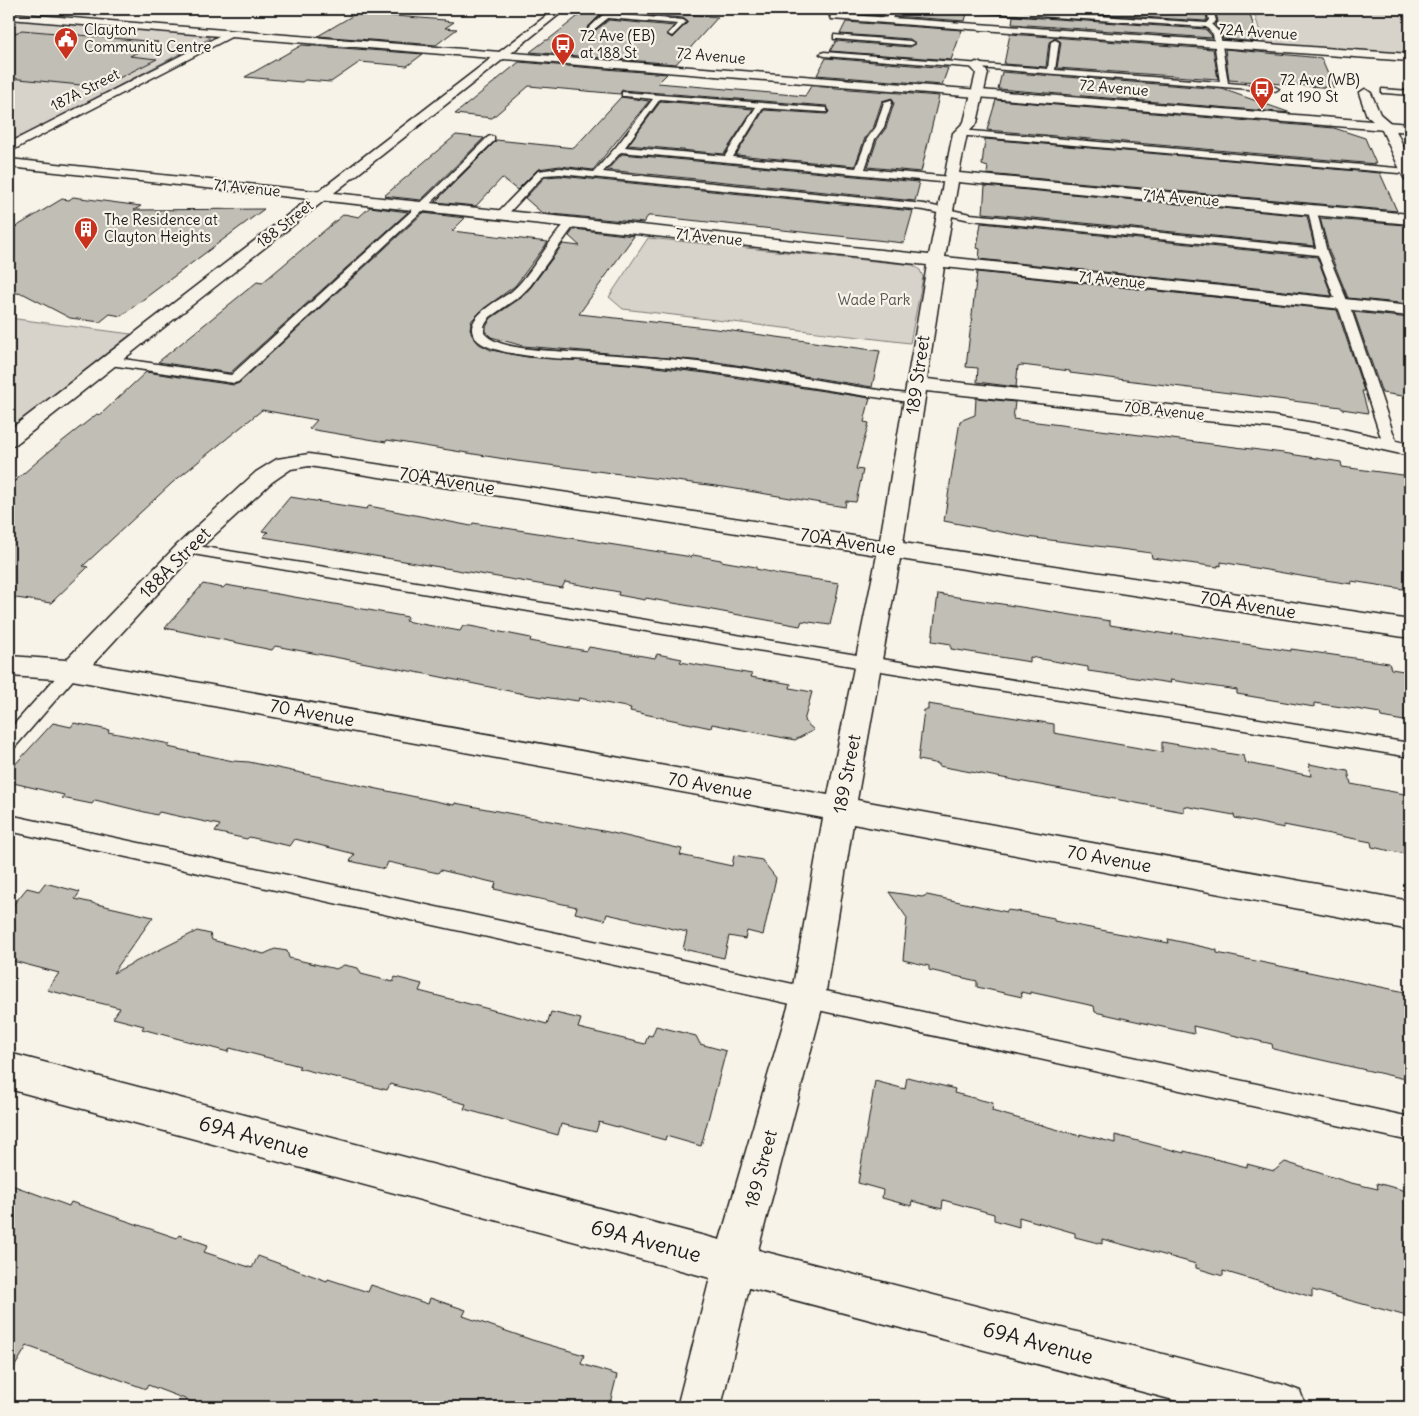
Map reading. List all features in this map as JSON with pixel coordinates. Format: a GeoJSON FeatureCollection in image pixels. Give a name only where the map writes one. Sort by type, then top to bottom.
{"type":"FeatureCollection","features":[{"type":"Feature","properties":{"kind":"street","name":"188 Street"},"geometry":{"type":"LineString","coordinates":[[9,440],[561,9]]}},
{"type":"Feature","properties":{"kind":"street","name":"72 Avenue"},"geometry":{"type":"LineString","coordinates":[[9,16],[502,55],[960,97],[976,94],[1410,128]]}},
{"type":"Feature","properties":{"kind":"street","name":"72A Avenue"},"geometry":{"type":"LineString","coordinates":[[835,17],[1410,58]]}},
{"type":"Feature","properties":{"kind":"street"},"geometry":{"type":"LineString","coordinates":[[983,41],[986,28]]}},
{"type":"Feature","properties":{"kind":"street","name":"187A Street"},"geometry":{"type":"LineString","coordinates":[[9,148],[229,34]]}},
{"type":"Feature","properties":{"kind":"street"},"geometry":{"type":"LineString","coordinates":[[1353,54],[1364,81],[1375,119],[1387,126],[1409,174]]}},
{"type":"Feature","properties":{"kind":"street"},"geometry":{"type":"LineString","coordinates":[[960,97],[967,72],[977,61]]}},
{"type":"Feature","properties":{"kind":"street","name":"189 Street"},"geometry":{"type":"LineString","coordinates":[[699,1407],[734,1263],[808,997],[840,809],[890,548],[936,262],[946,212],[958,127],[970,123],[982,73],[977,61]]}},
{"type":"Feature","properties":{"kind":"street"},"geometry":{"type":"LineString","coordinates":[[1364,81],[1385,100],[1393,118],[1387,126]]}},
{"type":"Feature","properties":{"kind":"street","name":"71 Avenue"},"geometry":{"type":"LineString","coordinates":[[9,163],[1410,311]]}},
{"type":"Feature","properties":{"kind":"street","name":"71A Avenue"},"geometry":{"type":"LineString","coordinates":[[951,178],[1410,219]]}},
{"type":"Feature","properties":{"kind":"street","name":"70B Avenue"},"geometry":{"type":"LineString","coordinates":[[916,392],[1272,422],[1320,430],[1401,449]]}},
{"type":"Feature","properties":{"kind":"street","name":"70A Avenue"},"geometry":{"type":"LineString","coordinates":[[285,464],[309,460],[1410,629]]}},
{"type":"Feature","properties":{"kind":"street","name":"188A Street"},"geometry":{"type":"LineString","coordinates":[[72,670],[186,550],[264,477],[285,464]]}},
{"type":"Feature","properties":{"kind":"street","name":"70 Avenue"},"geometry":{"type":"LineString","coordinates":[[9,666],[72,670],[840,809],[1410,916]]}},
{"type":"Feature","properties":{"kind":"street","name":"69A Avenue"},"geometry":{"type":"LineString","coordinates":[[9,1071],[1284,1407]]}},
{"type":"Feature","properties":{"kind":"lane"},"geometry":{"type":"LineString","coordinates":[[590,30],[607,16],[612,9]]}},
{"type":"Feature","properties":{"kind":"lane"},"geometry":{"type":"LineString","coordinates":[[826,9],[835,17]]}},
{"type":"Feature","properties":{"kind":"lane"},"geometry":{"type":"LineString","coordinates":[[888,21],[894,9]]}},
{"type":"Feature","properties":{"kind":"lane"},"geometry":{"type":"LineString","coordinates":[[962,9],[1023,10],[1208,25],[1216,33],[1216,44],[1224,85]]}},
{"type":"Feature","properties":{"kind":"lane"},"geometry":{"type":"LineString","coordinates":[[1115,9],[1116,18]]}},
{"type":"Feature","properties":{"kind":"lane"},"geometry":{"type":"LineString","coordinates":[[1208,25],[1213,21],[1210,9]]}},
{"type":"Feature","properties":{"kind":"lane"},"geometry":{"type":"LineString","coordinates":[[607,16],[683,22],[672,34]]}},
{"type":"Feature","properties":{"kind":"lane"},"geometry":{"type":"LineString","coordinates":[[837,37],[911,40],[906,54],[911,61]]}},
{"type":"Feature","properties":{"kind":"lane"},"geometry":{"type":"LineString","coordinates":[[1051,72],[1055,42]]}},
{"type":"Feature","properties":{"kind":"lane"},"geometry":{"type":"LineString","coordinates":[[824,54],[911,61],[977,61],[1051,72],[1275,89]]}},
{"type":"Feature","properties":{"kind":"lane"},"geometry":{"type":"LineString","coordinates":[[1385,100],[1410,93]]}},
{"type":"Feature","properties":{"kind":"lane"},"geometry":{"type":"LineString","coordinates":[[625,94],[824,110]]}},
{"type":"Feature","properties":{"kind":"lane"},"geometry":{"type":"LineString","coordinates":[[596,175],[658,96]]}},
{"type":"Feature","properties":{"kind":"lane"},"geometry":{"type":"LineString","coordinates":[[860,171],[871,139],[880,127],[888,102]]}},
{"type":"Feature","properties":{"kind":"lane"},"geometry":{"type":"LineString","coordinates":[[728,158],[761,105]]}},
{"type":"Feature","properties":{"kind":"lane"},"geometry":{"type":"LineString","coordinates":[[958,127],[1409,174]]}},
{"type":"Feature","properties":{"kind":"lane"},"geometry":{"type":"LineString","coordinates":[[110,361],[234,379],[421,207],[491,139]]}},
{"type":"Feature","properties":{"kind":"lane"},"geometry":{"type":"LineString","coordinates":[[619,148],[951,178]]}},
{"type":"Feature","properties":{"kind":"lane"},"geometry":{"type":"LineString","coordinates":[[501,215],[541,173],[552,171],[924,207],[968,217],[1322,252]]}},
{"type":"Feature","properties":{"kind":"lane"},"geometry":{"type":"LineString","coordinates":[[1313,210],[1322,252],[1401,449]]}},
{"type":"Feature","properties":{"kind":"lane"},"geometry":{"type":"LineString","coordinates":[[571,222],[550,249],[532,279],[516,294],[490,311],[481,322],[478,332],[479,338],[495,346],[536,353],[642,360],[721,368],[916,392]]}},
{"type":"Feature","properties":{"kind":"lane"},"geometry":{"type":"LineString","coordinates":[[186,550],[1410,750]]}},
{"type":"Feature","properties":{"kind":"lane"},"geometry":{"type":"LineString","coordinates":[[9,742],[72,670]]}},
{"type":"Feature","properties":{"kind":"lane"},"geometry":{"type":"LineString","coordinates":[[9,823],[1410,1129]]}},
{"type":"Feature","properties":{"kind":"green space"},"geometry":{"type":"Polygon","coordinates":[[[1253,9],[1410,9],[1410,56],[1264,45],[1253,9]]]}},
{"type":"Feature","properties":{"kind":"green space"},"geometry":{"type":"Polygon","coordinates":[[[9,19],[202,34],[210,38],[9,143],[9,19]]]}},
{"type":"Feature","properties":{"kind":"green space","name":"Wade Park"},"geometry":{"type":"Polygon","coordinates":[[[648,238],[913,265],[920,270],[923,277],[910,343],[623,309],[609,297],[648,238]]]}},
{"type":"Feature","properties":{"kind":"green space"},"geometry":{"type":"Polygon","coordinates":[[[9,318],[131,334],[9,430],[9,318]]]}},
{"type":"Feature","properties":{"kind":"building"},"geometry":{"type":"Polygon","coordinates":[[[587,9],[605,10],[587,28],[588,33],[593,32],[609,20],[674,26],[666,34],[672,38],[688,22],[683,18],[615,12],[627,12],[630,9],[718,17],[676,64],[530,52],[587,9]]]}},
{"type":"Feature","properties":{"kind":"building"},"geometry":{"type":"Polygon","coordinates":[[[853,9],[888,9],[885,16],[851,13],[853,9]]]}},
{"type":"Feature","properties":{"kind":"building"},"geometry":{"type":"Polygon","coordinates":[[[898,9],[957,9],[961,13],[967,13],[965,21],[895,16],[898,9]]]}},
{"type":"Feature","properties":{"kind":"building"},"geometry":{"type":"Polygon","coordinates":[[[1015,9],[1205,9],[1207,19],[1205,21],[1015,9]]]}},
{"type":"Feature","properties":{"kind":"building"},"geometry":{"type":"Polygon","coordinates":[[[1215,10],[1243,12],[1250,15],[1259,42],[1223,39],[1221,32],[1215,25],[1218,21],[1215,10]]]}},
{"type":"Feature","properties":{"kind":"building"},"geometry":{"type":"Polygon","coordinates":[[[357,13],[445,20],[454,22],[445,28],[457,29],[436,45],[318,36],[357,13]]]}},
{"type":"Feature","properties":{"kind":"building"},"geometry":{"type":"Polygon","coordinates":[[[1013,16],[1205,29],[1212,38],[1012,24],[1013,16]]]}},
{"type":"Feature","properties":{"kind":"building"},"geometry":{"type":"Polygon","coordinates":[[[846,22],[962,30],[951,60],[830,51],[836,41],[910,47],[916,44],[910,39],[840,34],[846,22]]]}},
{"type":"Feature","properties":{"kind":"building","name":"Clayton Community Centre"},"geometry":{"type":"Polygon","coordinates":[[[22,30],[158,42],[130,56],[157,59],[101,87],[9,78],[9,36],[22,30]]]}},
{"type":"Feature","properties":{"kind":"building"},"geometry":{"type":"Polygon","coordinates":[[[1010,34],[1213,49],[1218,79],[1057,68],[1061,42],[1056,38],[1049,42],[1046,67],[1004,64],[1010,34]]]}},
{"type":"Feature","properties":{"kind":"building"},"geometry":{"type":"Polygon","coordinates":[[[302,45],[423,54],[407,66],[360,62],[331,82],[305,80],[302,82],[245,77],[302,45]]]}},
{"type":"Feature","properties":{"kind":"building"},"geometry":{"type":"Polygon","coordinates":[[[1225,49],[1321,58],[1334,88],[1229,80],[1225,49]]]}},
{"type":"Feature","properties":{"kind":"building"},"geometry":{"type":"Polygon","coordinates":[[[826,58],[948,68],[942,85],[817,75],[826,58]]]}},
{"type":"Feature","properties":{"kind":"building"},"geometry":{"type":"Polygon","coordinates":[[[519,62],[667,74],[658,83],[805,96],[811,86],[939,96],[921,172],[868,167],[877,140],[886,128],[894,103],[892,98],[882,101],[874,126],[865,138],[855,166],[736,155],[764,110],[827,114],[829,112],[827,106],[622,90],[620,94],[529,86],[492,118],[455,114],[519,62]]]}},
{"type":"Feature","properties":{"kind":"building"},"geometry":{"type":"Polygon","coordinates":[[[1002,72],[1222,89],[1291,113],[998,89],[1002,72]]]}},
{"type":"Feature","properties":{"kind":"building"},"geometry":{"type":"Polygon","coordinates":[[[621,97],[649,101],[593,170],[560,166],[538,169],[517,190],[502,178],[476,206],[435,202],[496,140],[574,148],[621,97]]]}},
{"type":"Feature","properties":{"kind":"building"},"geometry":{"type":"Polygon","coordinates":[[[996,100],[1334,128],[1365,138],[1376,164],[987,130],[996,100]]]}},
{"type":"Feature","properties":{"kind":"building"},"geometry":{"type":"Polygon","coordinates":[[[661,101],[753,109],[724,154],[628,145],[661,101]]]}},
{"type":"Feature","properties":{"kind":"building"},"geometry":{"type":"Polygon","coordinates":[[[456,135],[484,138],[421,200],[384,196],[456,135]]]}},
{"type":"Feature","properties":{"kind":"building"},"geometry":{"type":"Polygon","coordinates":[[[985,139],[1380,173],[1397,211],[987,174],[988,167],[982,165],[985,139]]]}},
{"type":"Feature","properties":{"kind":"building"},"geometry":{"type":"Polygon","coordinates":[[[622,154],[918,182],[919,186],[915,201],[607,170],[622,154]]]}},
{"type":"Feature","properties":{"kind":"building"},"geometry":{"type":"Polygon","coordinates":[[[560,176],[913,211],[904,243],[652,216],[648,216],[643,223],[542,213],[525,198],[545,177],[560,176]]]}},
{"type":"Feature","properties":{"kind":"building"},"geometry":{"type":"Polygon","coordinates":[[[985,186],[1307,216],[1314,246],[983,213],[985,186]]]}},
{"type":"Feature","properties":{"kind":"building","name":"The Residence at Clayton Heights"},"geometry":{"type":"Polygon","coordinates":[[[73,197],[141,206],[134,210],[264,209],[121,316],[110,314],[100,322],[70,318],[24,294],[9,292],[9,231],[62,199],[69,200],[73,197]]]}},
{"type":"Feature","properties":{"kind":"building"},"geometry":{"type":"Polygon","coordinates":[[[370,207],[408,212],[230,373],[158,362],[257,282],[262,283],[344,214],[359,217],[370,207]]]}},
{"type":"Feature","properties":{"kind":"building"},"geometry":{"type":"Polygon","coordinates":[[[423,213],[465,218],[452,231],[548,242],[515,286],[483,309],[472,320],[470,328],[472,335],[479,344],[491,350],[527,357],[629,364],[706,373],[870,398],[864,422],[869,423],[856,469],[863,470],[856,502],[846,501],[845,507],[724,487],[517,461],[387,440],[386,442],[309,429],[317,420],[262,410],[172,483],[83,566],[88,567],[51,603],[9,597],[9,486],[97,414],[100,415],[146,372],[234,385],[239,383],[423,213]]]}},
{"type":"Feature","properties":{"kind":"building"},"geometry":{"type":"Polygon","coordinates":[[[1320,218],[1404,225],[1410,240],[1410,304],[1348,298],[1329,251],[1320,218]]]}},
{"type":"Feature","properties":{"kind":"building"},"geometry":{"type":"Polygon","coordinates":[[[981,223],[1317,257],[1332,296],[979,259],[980,249],[977,248],[981,223]]]}},
{"type":"Feature","properties":{"kind":"building"},"geometry":{"type":"Polygon","coordinates":[[[574,229],[634,236],[579,314],[725,330],[880,351],[872,387],[717,362],[523,346],[491,337],[486,332],[486,327],[491,318],[521,298],[563,244],[580,246],[569,236],[574,229]]]}},
{"type":"Feature","properties":{"kind":"building"},"geometry":{"type":"Polygon","coordinates":[[[977,272],[1337,310],[1364,391],[1362,391],[1368,413],[1342,409],[1341,407],[1070,373],[1070,371],[1022,365],[1018,366],[1016,387],[977,382],[978,368],[966,367],[977,272]]]}},
{"type":"Feature","properties":{"kind":"building"},"geometry":{"type":"Polygon","coordinates":[[[1354,312],[1410,318],[1410,397],[1382,393],[1354,312]]]}},
{"type":"Feature","properties":{"kind":"building"},"geometry":{"type":"Polygon","coordinates":[[[976,398],[1015,402],[1013,419],[1283,453],[1341,462],[1342,467],[1410,476],[1410,590],[1351,581],[1352,584],[1318,579],[1221,562],[1221,566],[1218,565],[1218,567],[1152,558],[1151,553],[1027,537],[944,521],[960,421],[975,415],[976,398]]]}},
{"type":"Feature","properties":{"kind":"building"},"geometry":{"type":"Polygon","coordinates":[[[290,497],[366,509],[369,506],[471,526],[473,523],[692,557],[693,555],[756,567],[756,569],[779,574],[839,583],[830,625],[802,621],[800,626],[646,598],[645,600],[618,595],[619,592],[565,582],[562,588],[263,537],[268,532],[262,531],[290,497]]]}},
{"type":"Feature","properties":{"kind":"building"},"geometry":{"type":"Polygon","coordinates":[[[203,584],[223,588],[226,585],[408,617],[405,621],[460,631],[463,626],[470,626],[531,638],[530,641],[587,651],[589,647],[655,658],[657,654],[682,659],[680,662],[752,674],[751,677],[791,684],[790,688],[812,692],[804,721],[814,730],[795,740],[712,724],[711,728],[630,711],[631,708],[579,698],[578,701],[529,695],[275,646],[272,650],[165,628],[203,584]]]}},
{"type":"Feature","properties":{"kind":"building"},"geometry":{"type":"Polygon","coordinates":[[[938,594],[1110,621],[1110,625],[1173,635],[1172,633],[1291,651],[1291,649],[1389,663],[1391,669],[1410,672],[1410,722],[1381,717],[1380,713],[1356,709],[1314,703],[1314,707],[1237,694],[1237,690],[1088,671],[1088,667],[1030,657],[1030,662],[951,649],[951,644],[932,641],[938,594]]]}},
{"type":"Feature","properties":{"kind":"building"},"geometry":{"type":"Polygon","coordinates":[[[928,704],[1054,724],[1054,733],[1162,752],[1162,742],[1244,756],[1246,763],[1311,776],[1309,764],[1348,771],[1351,784],[1410,795],[1410,855],[1372,847],[1371,842],[1284,825],[1284,828],[1235,818],[1234,815],[1184,806],[1184,812],[939,766],[939,764],[918,760],[924,710],[928,710],[928,704]]]}},
{"type":"Feature","properties":{"kind":"building"},"geometry":{"type":"Polygon","coordinates":[[[53,723],[71,727],[74,723],[109,730],[108,732],[170,744],[168,747],[233,761],[249,762],[454,805],[455,803],[608,832],[682,849],[680,855],[732,866],[734,855],[762,860],[776,878],[763,935],[747,931],[745,939],[729,936],[724,958],[683,949],[687,932],[607,914],[605,920],[575,913],[577,907],[494,889],[496,883],[440,870],[438,873],[388,862],[385,869],[350,861],[355,854],[295,839],[290,846],[249,837],[247,839],[215,832],[220,825],[159,812],[157,815],[95,800],[92,804],[62,798],[64,795],[9,782],[9,771],[53,723]]]}},
{"type":"Feature","properties":{"kind":"building"},"geometry":{"type":"Polygon","coordinates":[[[45,883],[80,892],[75,899],[153,917],[113,973],[197,931],[210,934],[212,940],[264,954],[275,949],[287,951],[289,958],[336,969],[344,965],[358,968],[361,974],[393,982],[395,977],[422,984],[419,991],[547,1024],[551,1012],[581,1019],[578,1028],[645,1044],[648,1035],[652,1036],[656,1026],[696,1036],[700,1044],[726,1051],[701,1146],[666,1136],[665,1140],[599,1122],[596,1132],[561,1124],[558,1135],[464,1109],[466,1104],[390,1084],[387,1090],[298,1068],[300,1066],[230,1048],[228,1052],[142,1029],[144,1026],[113,1018],[120,1008],[47,990],[59,973],[9,960],[9,910],[27,888],[39,891],[45,883]]]}},
{"type":"Feature","properties":{"kind":"building"},"geometry":{"type":"Polygon","coordinates":[[[889,892],[922,897],[927,895],[1007,912],[1007,910],[1023,912],[1054,918],[1054,921],[1169,943],[1168,939],[1217,950],[1217,953],[1410,993],[1410,1080],[1273,1049],[1272,1044],[1193,1026],[1194,1034],[1095,1012],[1094,1006],[1030,992],[1030,994],[1021,992],[1022,997],[977,987],[977,981],[929,970],[929,966],[903,960],[907,918],[889,892]]]}},
{"type":"Feature","properties":{"kind":"building"},"geometry":{"type":"Polygon","coordinates":[[[907,1077],[955,1089],[954,1093],[993,1103],[992,1111],[1080,1136],[1080,1134],[1115,1143],[1115,1135],[1184,1153],[1184,1151],[1247,1167],[1247,1164],[1274,1171],[1285,1162],[1351,1183],[1378,1189],[1377,1183],[1410,1192],[1410,1317],[1312,1290],[1312,1297],[1223,1271],[1223,1276],[1196,1268],[1196,1264],[1102,1239],[1102,1244],[1075,1237],[1075,1233],[1019,1217],[1019,1227],[994,1220],[994,1214],[943,1200],[942,1209],[912,1201],[911,1206],[882,1198],[883,1190],[858,1183],[875,1081],[905,1089],[907,1077]]]}},
{"type":"Feature","properties":{"kind":"building"},"geometry":{"type":"Polygon","coordinates":[[[9,1184],[69,1206],[71,1202],[177,1238],[179,1235],[208,1245],[204,1252],[252,1268],[258,1256],[327,1281],[328,1279],[368,1292],[371,1285],[428,1304],[430,1298],[466,1310],[463,1316],[532,1340],[584,1355],[581,1364],[617,1375],[609,1407],[206,1407],[148,1385],[146,1389],[27,1346],[9,1376],[9,1184]]]}},
{"type":"Feature","properties":{"kind":"place","name":"Clayton Community Centre"},"geometry":{"type":"Point","coordinates":[66,60]}},
{"type":"Feature","properties":{"kind":"place","name":"72 Ave (EB) at 188 St"},"geometry":{"type":"Point","coordinates":[563,66]}},
{"type":"Feature","properties":{"kind":"place","name":"72 Ave (WB) at 190 St"},"geometry":{"type":"Point","coordinates":[1262,110]}},
{"type":"Feature","properties":{"kind":"place","name":"The Residence at Clayton Heights"},"geometry":{"type":"Point","coordinates":[86,250]}}]}
